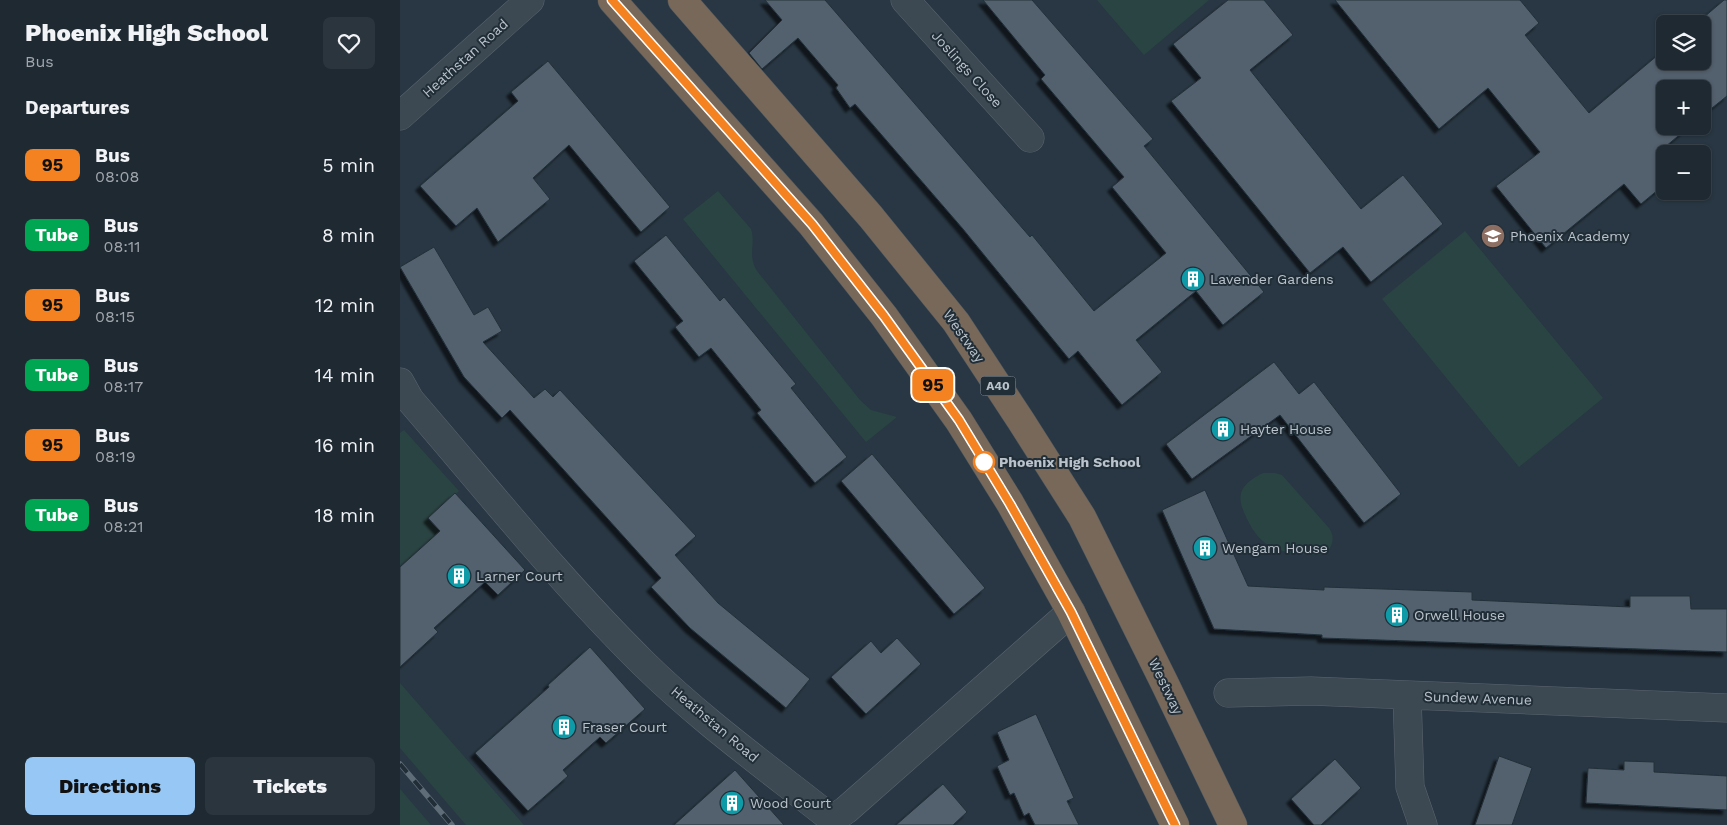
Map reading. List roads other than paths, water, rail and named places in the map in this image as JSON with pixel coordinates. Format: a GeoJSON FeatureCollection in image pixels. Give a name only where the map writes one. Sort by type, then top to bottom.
{"type":"FeatureCollection","features":[{"type":"Feature","properties":{"kind":"highway"},"geometry":{"type":"LineString","coordinates":[[612,0],[812,224],[884,316],[959,420],[1010,504],[1071,612],[1175,825]]}},
{"type":"Feature","properties":{"kind":"highway","name":"Westway"},"geometry":{"type":"LineString","coordinates":[[682,0],[871,217],[956,322],[1082,517],[1233,825]]}},
{"type":"Feature","properties":{"kind":"street","name":"Heathstan Road"},"geometry":{"type":"LineString","coordinates":[[400,116],[530,0]]}},
{"type":"Feature","properties":{"kind":"street","name":"Joslings Close"},"geometry":{"type":"LineString","coordinates":[[905,0],[1030,138]]}},
{"type":"Feature","properties":{"kind":"street","name":"Heathstan Road"},"geometry":{"type":"LineString","coordinates":[[400,382],[410,400],[575,592],[644,664],[710,722],[827,815],[837,816],[846,810],[1071,612]]}},
{"type":"Feature","properties":{"kind":"street","name":"Sundew Avenue"},"geometry":{"type":"LineString","coordinates":[[1228,692],[1311,691],[1727,708]]}},
{"type":"Feature","properties":{"kind":"street"},"geometry":{"type":"LineString","coordinates":[[1407,695],[1410,787],[1423,825]]}},
{"type":"Feature","properties":{"kind":"railway"},"geometry":{"type":"LineString","coordinates":[[400,764],[452,825]]}},
{"type":"Feature","properties":{"kind":"place","name":"Phoenix Academy"},"geometry":{"type":"Point","coordinates":[1493,236]}},
{"type":"Feature","properties":{"kind":"place","name":"Lavender Gardens"},"geometry":{"type":"Point","coordinates":[1193,279]}},
{"type":"Feature","properties":{"kind":"place","name":"Hayter House"},"geometry":{"type":"Point","coordinates":[1223,429]}},
{"type":"Feature","properties":{"kind":"place","name":"Phoenix High School"},"geometry":{"type":"Point","coordinates":[984,462]}},
{"type":"Feature","properties":{"kind":"place","name":"Wengam House"},"geometry":{"type":"Point","coordinates":[1205,548]}},
{"type":"Feature","properties":{"kind":"place","name":"Larner Court"},"geometry":{"type":"Point","coordinates":[459,576]}},
{"type":"Feature","properties":{"kind":"place","name":"Orwell House"},"geometry":{"type":"Point","coordinates":[1397,615]}},
{"type":"Feature","properties":{"kind":"place","name":"Fraser Court"},"geometry":{"type":"Point","coordinates":[564,727]}},
{"type":"Feature","properties":{"kind":"place","name":"Wood Court"},"geometry":{"type":"Point","coordinates":[732,803]}}]}
